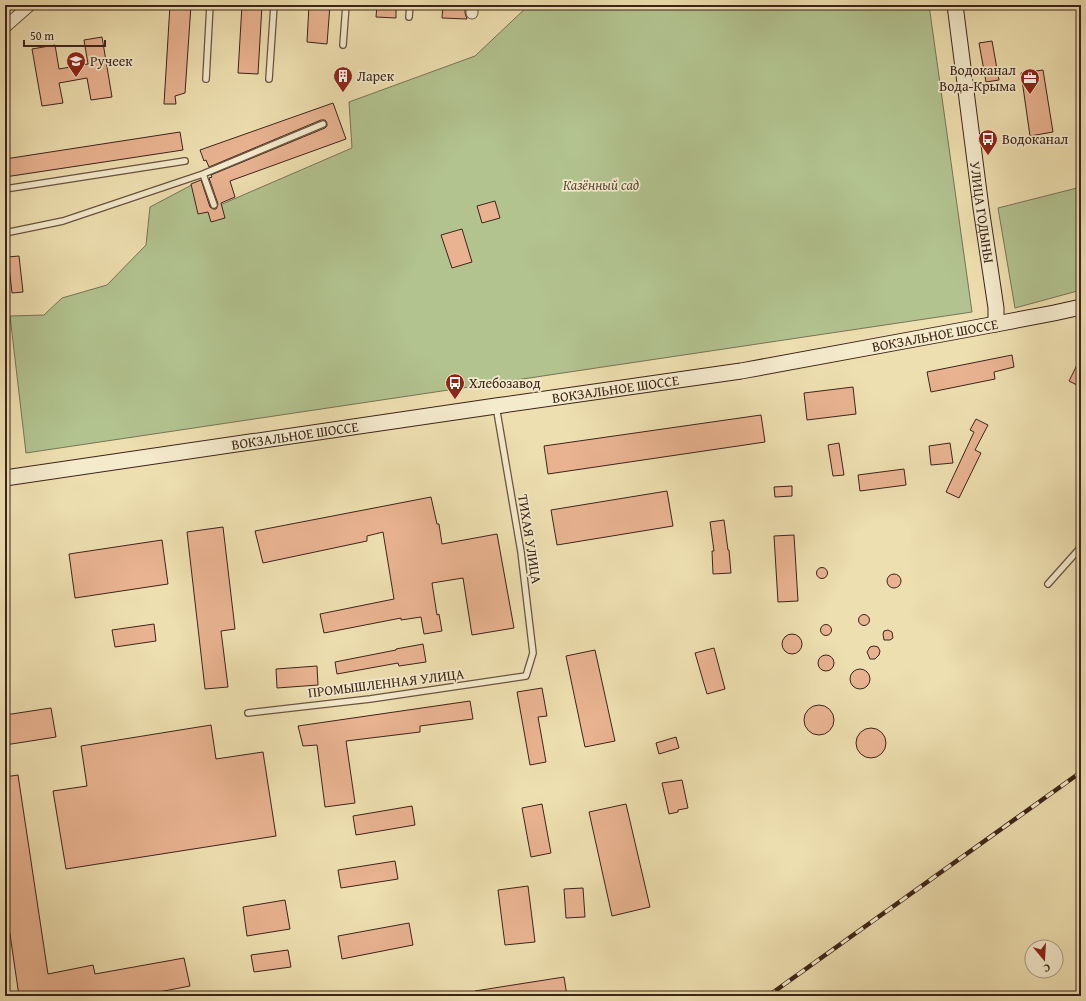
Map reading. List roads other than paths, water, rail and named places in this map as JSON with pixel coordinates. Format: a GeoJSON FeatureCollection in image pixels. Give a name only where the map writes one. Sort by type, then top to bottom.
{"type":"FeatureCollection","features":[{"type":"Feature","properties":{"kind":"main road","name":"УЛИЦА ГОДЫНЫ"},"geometry":{"type":"LineString","coordinates":[[955,5],[981,208],[996,308],[996,324]]}},
{"type":"Feature","properties":{"kind":"main road","name":"ВОКЗАЛЬНОЕ ШОССЕ"},"geometry":{"type":"LineString","coordinates":[[5,477],[741,371],[1081,307]]}},
{"type":"Feature","properties":{"kind":"street"},"geometry":{"type":"LineString","coordinates":[[5,27],[30,5]]}},
{"type":"Feature","properties":{"kind":"lane"},"geometry":{"type":"LineString","coordinates":[[206,79],[210,5]]}},
{"type":"Feature","properties":{"kind":"lane"},"geometry":{"type":"LineString","coordinates":[[269,79],[274,5]]}},
{"type":"Feature","properties":{"kind":"lane"},"geometry":{"type":"LineString","coordinates":[[343,45],[346,5]]}},
{"type":"Feature","properties":{"kind":"lane"},"geometry":{"type":"LineString","coordinates":[[409,17],[410,5]]}},
{"type":"Feature","properties":{"kind":"lane"},"geometry":{"type":"LineString","coordinates":[[5,233],[63,221],[203,174],[323,124]]}},
{"type":"Feature","properties":{"kind":"lane"},"geometry":{"type":"LineString","coordinates":[[5,189],[185,161]]}},
{"type":"Feature","properties":{"kind":"lane"},"geometry":{"type":"LineString","coordinates":[[203,174],[214,205]]}},
{"type":"Feature","properties":{"kind":"lane","name":"ТИХАЯ УЛИЦА"},"geometry":{"type":"LineString","coordinates":[[496,406],[521,552],[533,653],[526,676]]}},
{"type":"Feature","properties":{"kind":"lane"},"geometry":{"type":"LineString","coordinates":[[1048,584],[1081,546]]}},
{"type":"Feature","properties":{"kind":"lane","name":"ПРОМЫШЛЕННАЯ УЛИЦА"},"geometry":{"type":"LineString","coordinates":[[248,713],[370,699],[526,676]]}},
{"type":"Feature","properties":{"kind":"railway"},"geometry":{"type":"LineString","coordinates":[[768,996],[1081,772]]}},
{"type":"Feature","properties":{"kind":"place","name":"Ручеек"},"geometry":{"type":"Point","coordinates":[76,78]}},
{"type":"Feature","properties":{"kind":"place","name":"Ларек"},"geometry":{"type":"Point","coordinates":[343,93]}},
{"type":"Feature","properties":{"kind":"place","name":"Водоканал Вода-Крыма"},"geometry":{"type":"Point","coordinates":[1030,95]}},
{"type":"Feature","properties":{"kind":"place","name":"Водоканал"},"geometry":{"type":"Point","coordinates":[988,156]}},
{"type":"Feature","properties":{"kind":"place","name":"Хлебозавод"},"geometry":{"type":"Point","coordinates":[455,400]}},
{"type":"Feature","properties":{"kind":"park label","name":"Казённый сад"},"geometry":{"type":"Point","coordinates":[601,185]}}]}
